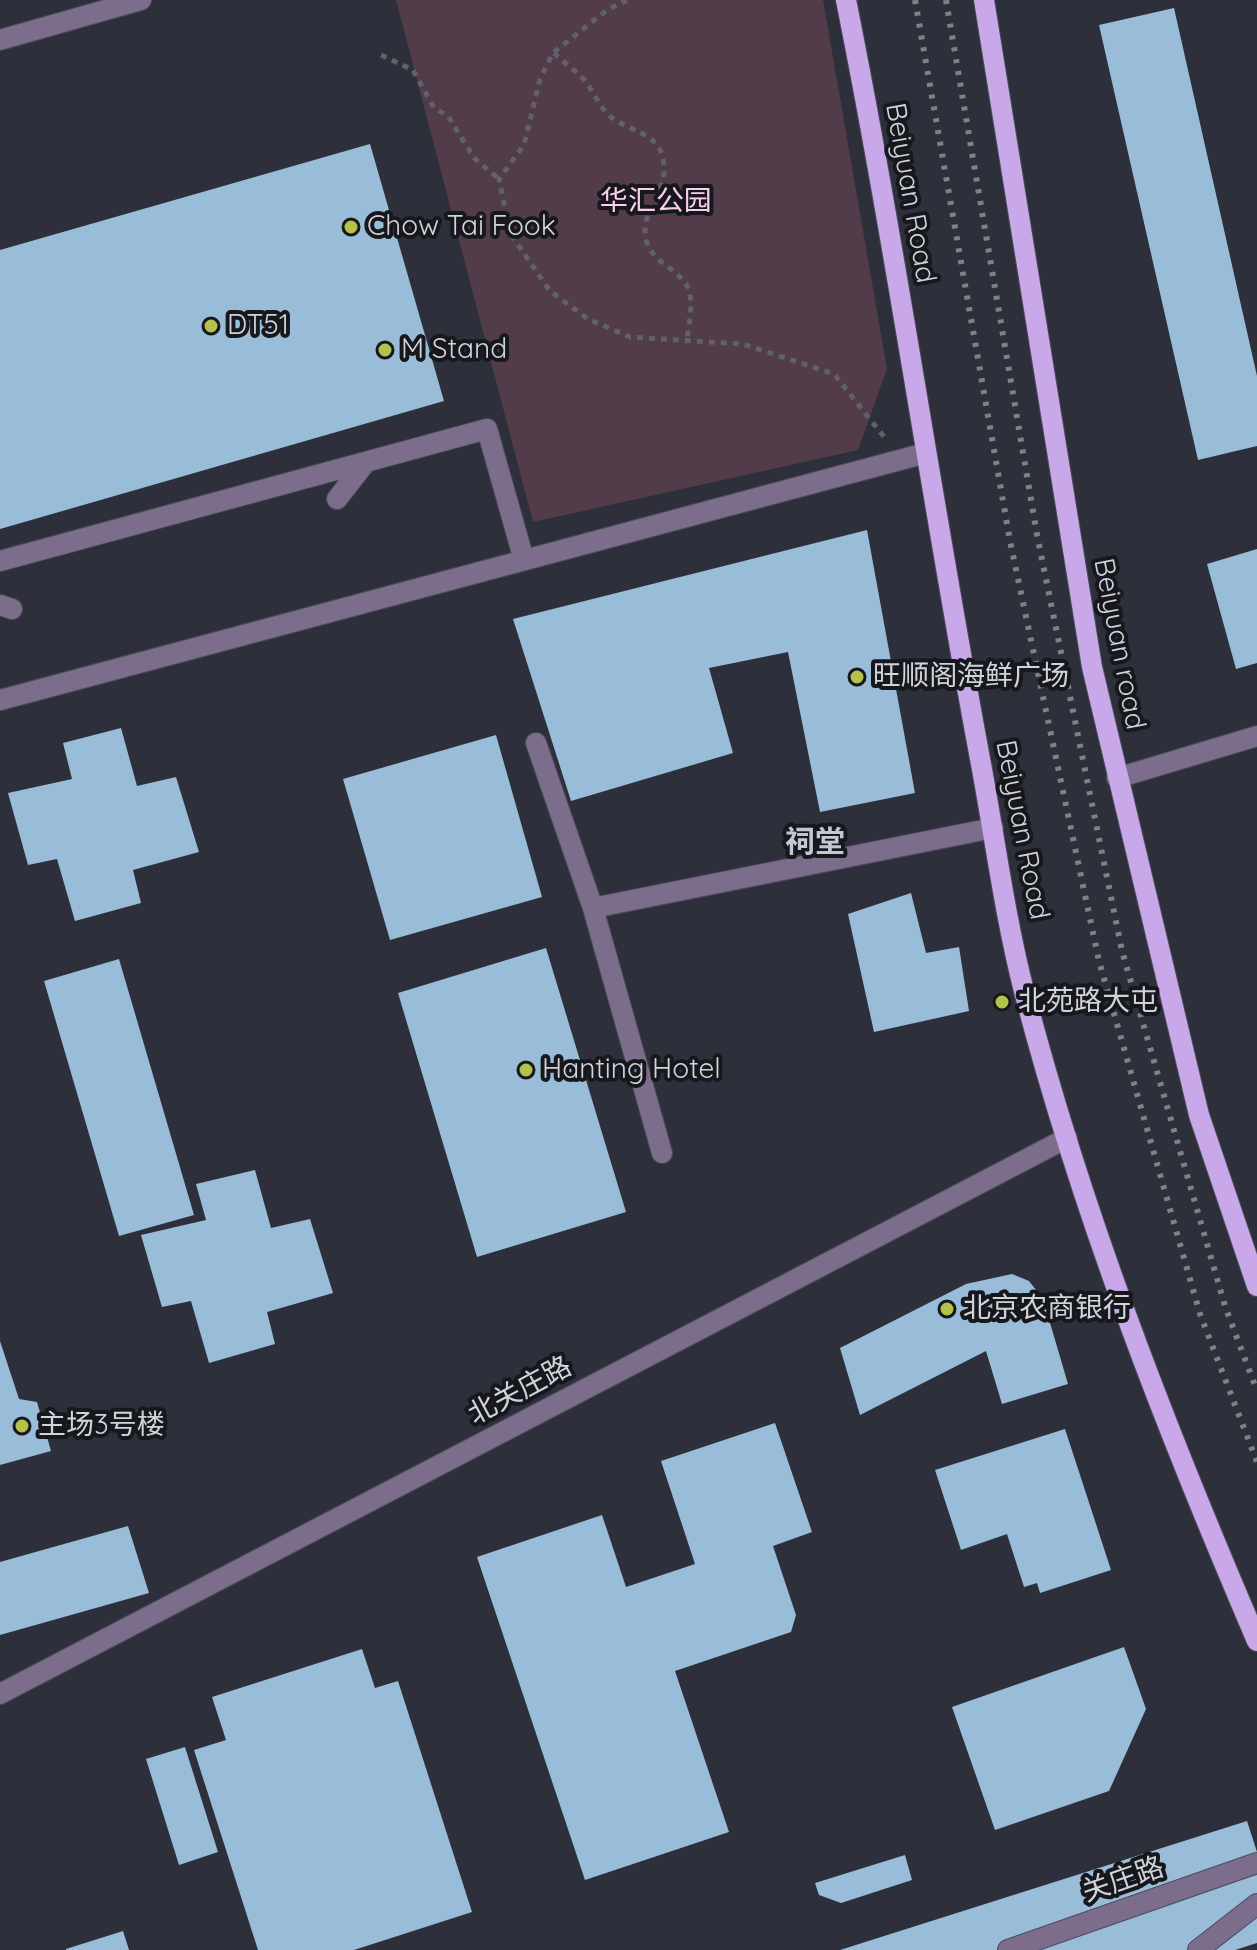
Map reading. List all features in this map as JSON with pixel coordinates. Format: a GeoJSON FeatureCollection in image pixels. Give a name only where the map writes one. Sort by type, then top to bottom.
{"type":"FeatureCollection","features":[{"type":"Feature","properties":{"kind":"main road","name":"Beiyuan Road"},"geometry":{"type":"LineString","coordinates":[[846,0],[872,128],[926,453],[1024,988],[1110,1273],[1180,1457],[1257,1641]]}},
{"type":"Feature","properties":{"kind":"main road","name":"Beiyuan road"},"geometry":{"type":"LineString","coordinates":[[984,0],[1092,667],[1199,1115],[1257,1286]]}},
{"type":"Feature","properties":{"kind":"street"},"geometry":{"type":"LineString","coordinates":[[0,40],[141,0]]}},
{"type":"Feature","properties":{"kind":"street"},"geometry":{"type":"LineString","coordinates":[[0,561],[487,429],[524,560]]}},
{"type":"Feature","properties":{"kind":"street"},"geometry":{"type":"LineString","coordinates":[[0,700],[926,453]]}},
{"type":"Feature","properties":{"kind":"street"},"geometry":{"type":"LineString","coordinates":[[337,499],[366,462]]}},
{"type":"Feature","properties":{"kind":"street"},"geometry":{"type":"LineString","coordinates":[[1117,778],[1257,736]]}},
{"type":"Feature","properties":{"kind":"street"},"geometry":{"type":"LineString","coordinates":[[536,743],[593,908],[662,1153]]}},
{"type":"Feature","properties":{"kind":"street"},"geometry":{"type":"LineString","coordinates":[[593,908],[993,828]]}},
{"type":"Feature","properties":{"kind":"street","name":"北关庄路"},"geometry":{"type":"LineString","coordinates":[[0,1694],[1067,1138]]}},
{"type":"Feature","properties":{"kind":"street","name":"关庄路"},"geometry":{"type":"LineString","coordinates":[[1008,1950],[1257,1863]]}},
{"type":"Feature","properties":{"kind":"street"},"geometry":{"type":"LineString","coordinates":[[1198,1950],[1257,1904]]}},
{"type":"Feature","properties":{"kind":"path"},"geometry":{"type":"LineString","coordinates":[[499,179],[524,145],[540,79],[553,53],[607,10],[627,0]]}},
{"type":"Feature","properties":{"kind":"path"},"geometry":{"type":"LineString","coordinates":[[553,53],[584,79],[610,116],[649,135],[661,150],[664,171],[658,193],[644,218],[646,242],[665,267],[686,284],[690,305],[687,339]]}},
{"type":"Feature","properties":{"kind":"path"},"geometry":{"type":"LineString","coordinates":[[381,55],[413,70],[434,108],[448,116],[474,158],[499,179],[510,233],[550,291],[588,319],[630,337],[743,344],[834,374],[888,442],[894,461]]}},
{"type":"Feature","properties":{"kind":"green space","name":"华汇公园"},"geometry":{"type":"Polygon","coordinates":[[[396,0],[823,0],[887,369],[858,450],[533,522],[396,0]]]}},
{"type":"Feature","properties":{"kind":"building"},"geometry":{"type":"Polygon","coordinates":[[[1174,8],[1257,376],[1257,446],[1198,460],[1099,25],[1174,8]]]}},
{"type":"Feature","properties":{"kind":"building","name":"DT51"},"geometry":{"type":"Polygon","coordinates":[[[370,144],[444,401],[0,529],[0,250],[370,144]]]}},
{"type":"Feature","properties":{"kind":"building"},"geometry":{"type":"Polygon","coordinates":[[[867,530],[915,793],[820,812],[788,652],[709,668],[733,753],[571,801],[513,619],[867,530]]]}},
{"type":"Feature","properties":{"kind":"building"},"geometry":{"type":"Polygon","coordinates":[[[1257,549],[1257,663],[1236,669],[1207,564],[1257,549]]]}},
{"type":"Feature","properties":{"kind":"building"},"geometry":{"type":"Polygon","coordinates":[[[121,728],[137,786],[176,777],[199,852],[133,870],[141,903],[75,921],[57,859],[28,865],[8,793],[72,779],[63,743],[121,728]]]}},
{"type":"Feature","properties":{"kind":"building"},"geometry":{"type":"Polygon","coordinates":[[[496,735],[542,897],[390,940],[343,779],[496,735]]]}},
{"type":"Feature","properties":{"kind":"building"},"geometry":{"type":"Polygon","coordinates":[[[911,893],[926,953],[959,947],[969,1011],[874,1032],[848,914],[911,893]]]}},
{"type":"Feature","properties":{"kind":"building"},"geometry":{"type":"Polygon","coordinates":[[[546,948],[626,1212],[477,1257],[398,993],[546,948]]]}},
{"type":"Feature","properties":{"kind":"building"},"geometry":{"type":"Polygon","coordinates":[[[119,959],[194,1215],[119,1236],[44,981],[119,959]]]}},
{"type":"Feature","properties":{"kind":"building"},"geometry":{"type":"Polygon","coordinates":[[[255,1170],[271,1228],[310,1219],[333,1293],[267,1312],[275,1344],[209,1363],[191,1301],[162,1307],[141,1235],[206,1220],[196,1184],[255,1170]]]}},
{"type":"Feature","properties":{"kind":"building"},"geometry":{"type":"Polygon","coordinates":[[[1012,1274],[1029,1281],[1043,1299],[1068,1384],[1002,1404],[986,1351],[860,1415],[840,1348],[966,1284],[1012,1274]]]}},
{"type":"Feature","properties":{"kind":"building","name":"主场3号楼"},"geometry":{"type":"Polygon","coordinates":[[[0,1341],[19,1399],[37,1402],[51,1451],[0,1465],[0,1341]]]}},
{"type":"Feature","properties":{"kind":"building"},"geometry":{"type":"Polygon","coordinates":[[[775,1423],[812,1532],[773,1546],[796,1615],[791,1632],[675,1671],[729,1832],[585,1880],[477,1557],[602,1515],[626,1587],[695,1564],[661,1461],[775,1423]]]}},
{"type":"Feature","properties":{"kind":"building"},"geometry":{"type":"Polygon","coordinates":[[[1065,1429],[1111,1570],[1040,1593],[1037,1583],[1024,1587],[1007,1534],[961,1550],[935,1470],[1065,1429]]]}},
{"type":"Feature","properties":{"kind":"building"},"geometry":{"type":"Polygon","coordinates":[[[128,1526],[149,1593],[0,1635],[0,1562],[128,1526]]]}},
{"type":"Feature","properties":{"kind":"building"},"geometry":{"type":"Polygon","coordinates":[[[1124,1647],[1146,1709],[1109,1791],[995,1830],[952,1707],[1124,1647]]]}},
{"type":"Feature","properties":{"kind":"building"},"geometry":{"type":"Polygon","coordinates":[[[362,1649],[375,1688],[398,1681],[472,1912],[354,1950],[258,1950],[194,1750],[226,1740],[212,1697],[362,1649]]]}},
{"type":"Feature","properties":{"kind":"building"},"geometry":{"type":"Polygon","coordinates":[[[185,1747],[218,1852],[179,1865],[146,1759],[185,1747]]]}},
{"type":"Feature","properties":{"kind":"building"},"geometry":{"type":"Polygon","coordinates":[[[1247,1821],[1257,1852],[1257,1943],[1235,1950],[840,1950],[1247,1821]]]}},
{"type":"Feature","properties":{"kind":"building"},"geometry":{"type":"Polygon","coordinates":[[[905,1855],[912,1880],[841,1903],[819,1895],[815,1883],[905,1855]]]}},
{"type":"Feature","properties":{"kind":"building"},"geometry":{"type":"Polygon","coordinates":[[[123,1931],[129,1950],[66,1950],[66,1949],[123,1931]]]}},
{"type":"Feature","properties":{"kind":"railway"},"geometry":{"type":"LineString","coordinates":[[915,0],[1010,541],[1099,961],[1200,1314],[1257,1462]]}},
{"type":"Feature","properties":{"kind":"railway"},"geometry":{"type":"LineString","coordinates":[[946,0],[1037,535],[1122,951],[1225,1306],[1257,1391]]}},
{"type":"Feature","properties":{"kind":"place","name":"Chow Tai Fook"},"geometry":{"type":"Point","coordinates":[351,227]}},
{"type":"Feature","properties":{"kind":"place","name":"DT51"},"geometry":{"type":"Point","coordinates":[211,326]}},
{"type":"Feature","properties":{"kind":"place","name":"M Stand"},"geometry":{"type":"Point","coordinates":[385,350]}},
{"type":"Feature","properties":{"kind":"place","name":"旺顺阁海鲜广场"},"geometry":{"type":"Point","coordinates":[857,677]}},
{"type":"Feature","properties":{"kind":"place","name":"北苑路大屯"},"geometry":{"type":"Point","coordinates":[1002,1002]}},
{"type":"Feature","properties":{"kind":"place","name":"Hanting Hotel"},"geometry":{"type":"Point","coordinates":[526,1070]}},
{"type":"Feature","properties":{"kind":"place","name":"北京农商银行"},"geometry":{"type":"Point","coordinates":[947,1309]}},
{"type":"Feature","properties":{"kind":"place","name":"主场3号楼"},"geometry":{"type":"Point","coordinates":[22,1426]}},
{"type":"Feature","properties":{"kind":"district","name":"祠堂"},"geometry":{"type":"Point","coordinates":[815,843]}}]}
